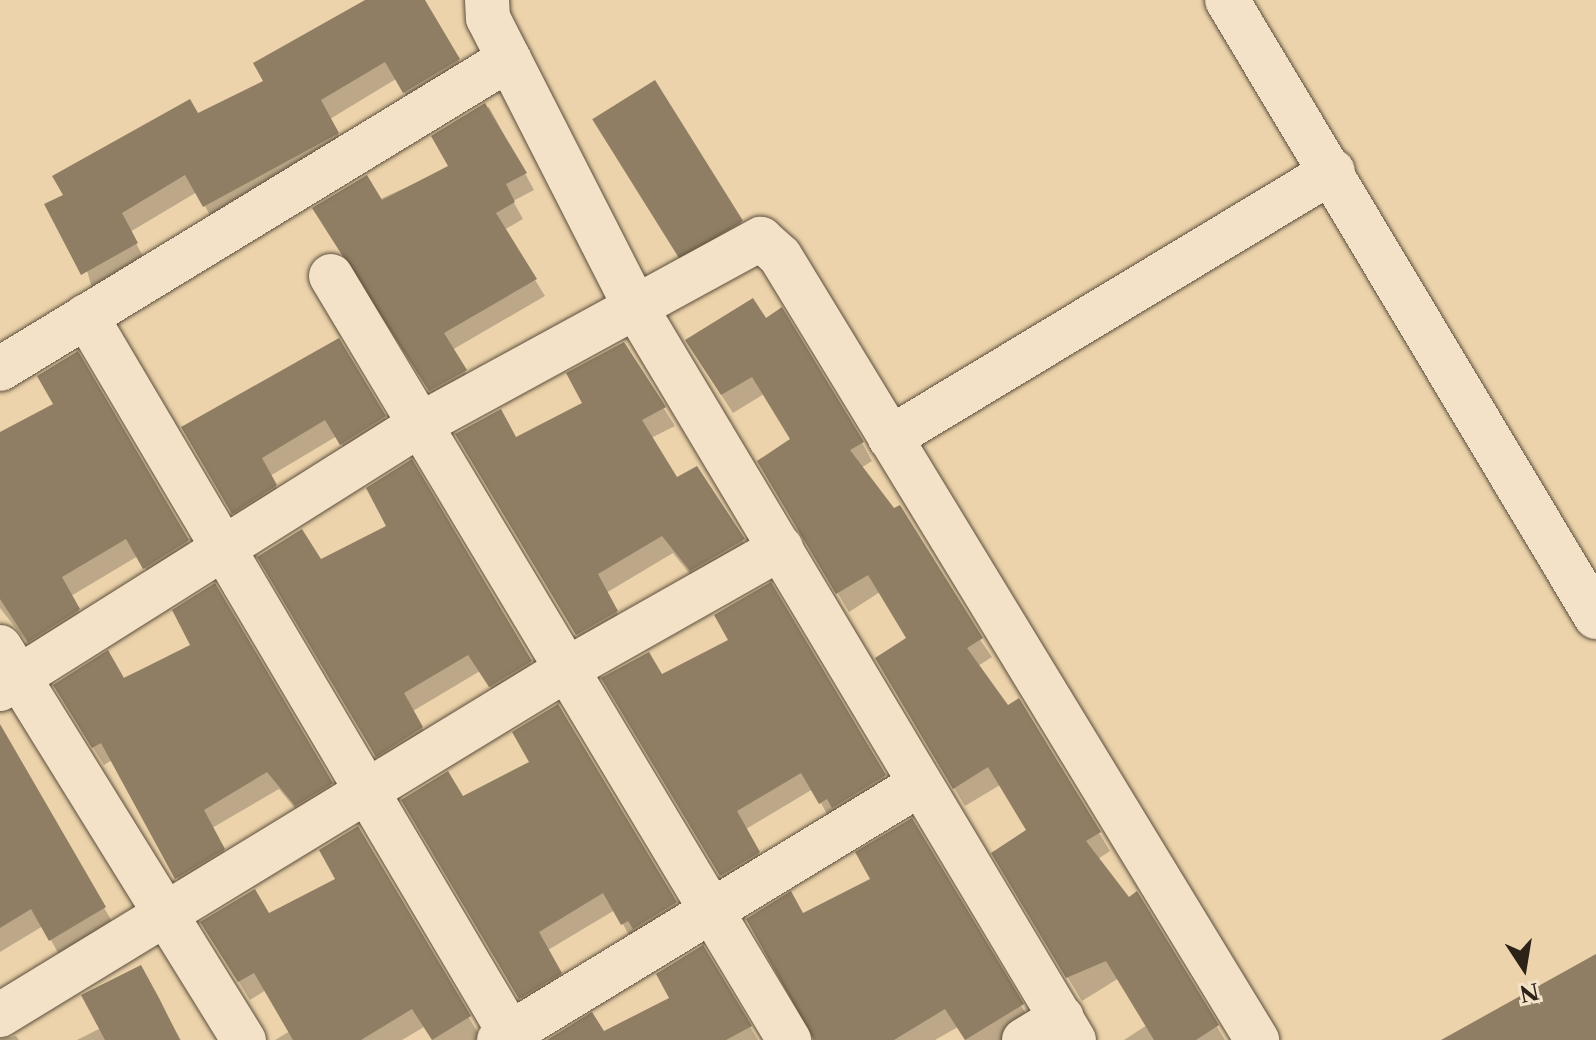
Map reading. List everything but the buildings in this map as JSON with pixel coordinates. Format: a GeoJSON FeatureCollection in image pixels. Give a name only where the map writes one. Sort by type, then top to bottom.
{"type":"FeatureCollection","features":[{"type":"Feature","properties":{"kind":"street"},"geometry":{"type":"LineString","coordinates":[[487,0],[509,59],[636,308],[781,548],[918,785],[1068,1029],[1024,1040]]}},
{"type":"Feature","properties":{"kind":"street"},"geometry":{"type":"LineString","coordinates":[[1227,0],[1333,171],[1596,617]]}},
{"type":"Feature","properties":{"kind":"street"},"geometry":{"type":"LineString","coordinates":[[0,369],[509,59]]}},
{"type":"Feature","properties":{"kind":"street"},"geometry":{"type":"LineString","coordinates":[[890,438],[1333,171]]}},
{"type":"Feature","properties":{"kind":"street"},"geometry":{"type":"LineString","coordinates":[[244,1040],[166,914],[6,671],[223,554],[421,424],[761,239],[780,256],[1257,1040]]}},
{"type":"Feature","properties":{"kind":"street"},"geometry":{"type":"LineString","coordinates":[[331,276],[789,1040]]}},
{"type":"Feature","properties":{"kind":"street"},"geometry":{"type":"LineString","coordinates":[[86,316],[223,554],[372,789],[507,1038],[918,785]]}},
{"type":"Feature","properties":{"kind":"street"},"geometry":{"type":"LineString","coordinates":[[0,1015],[567,669],[781,548]]}}]}
